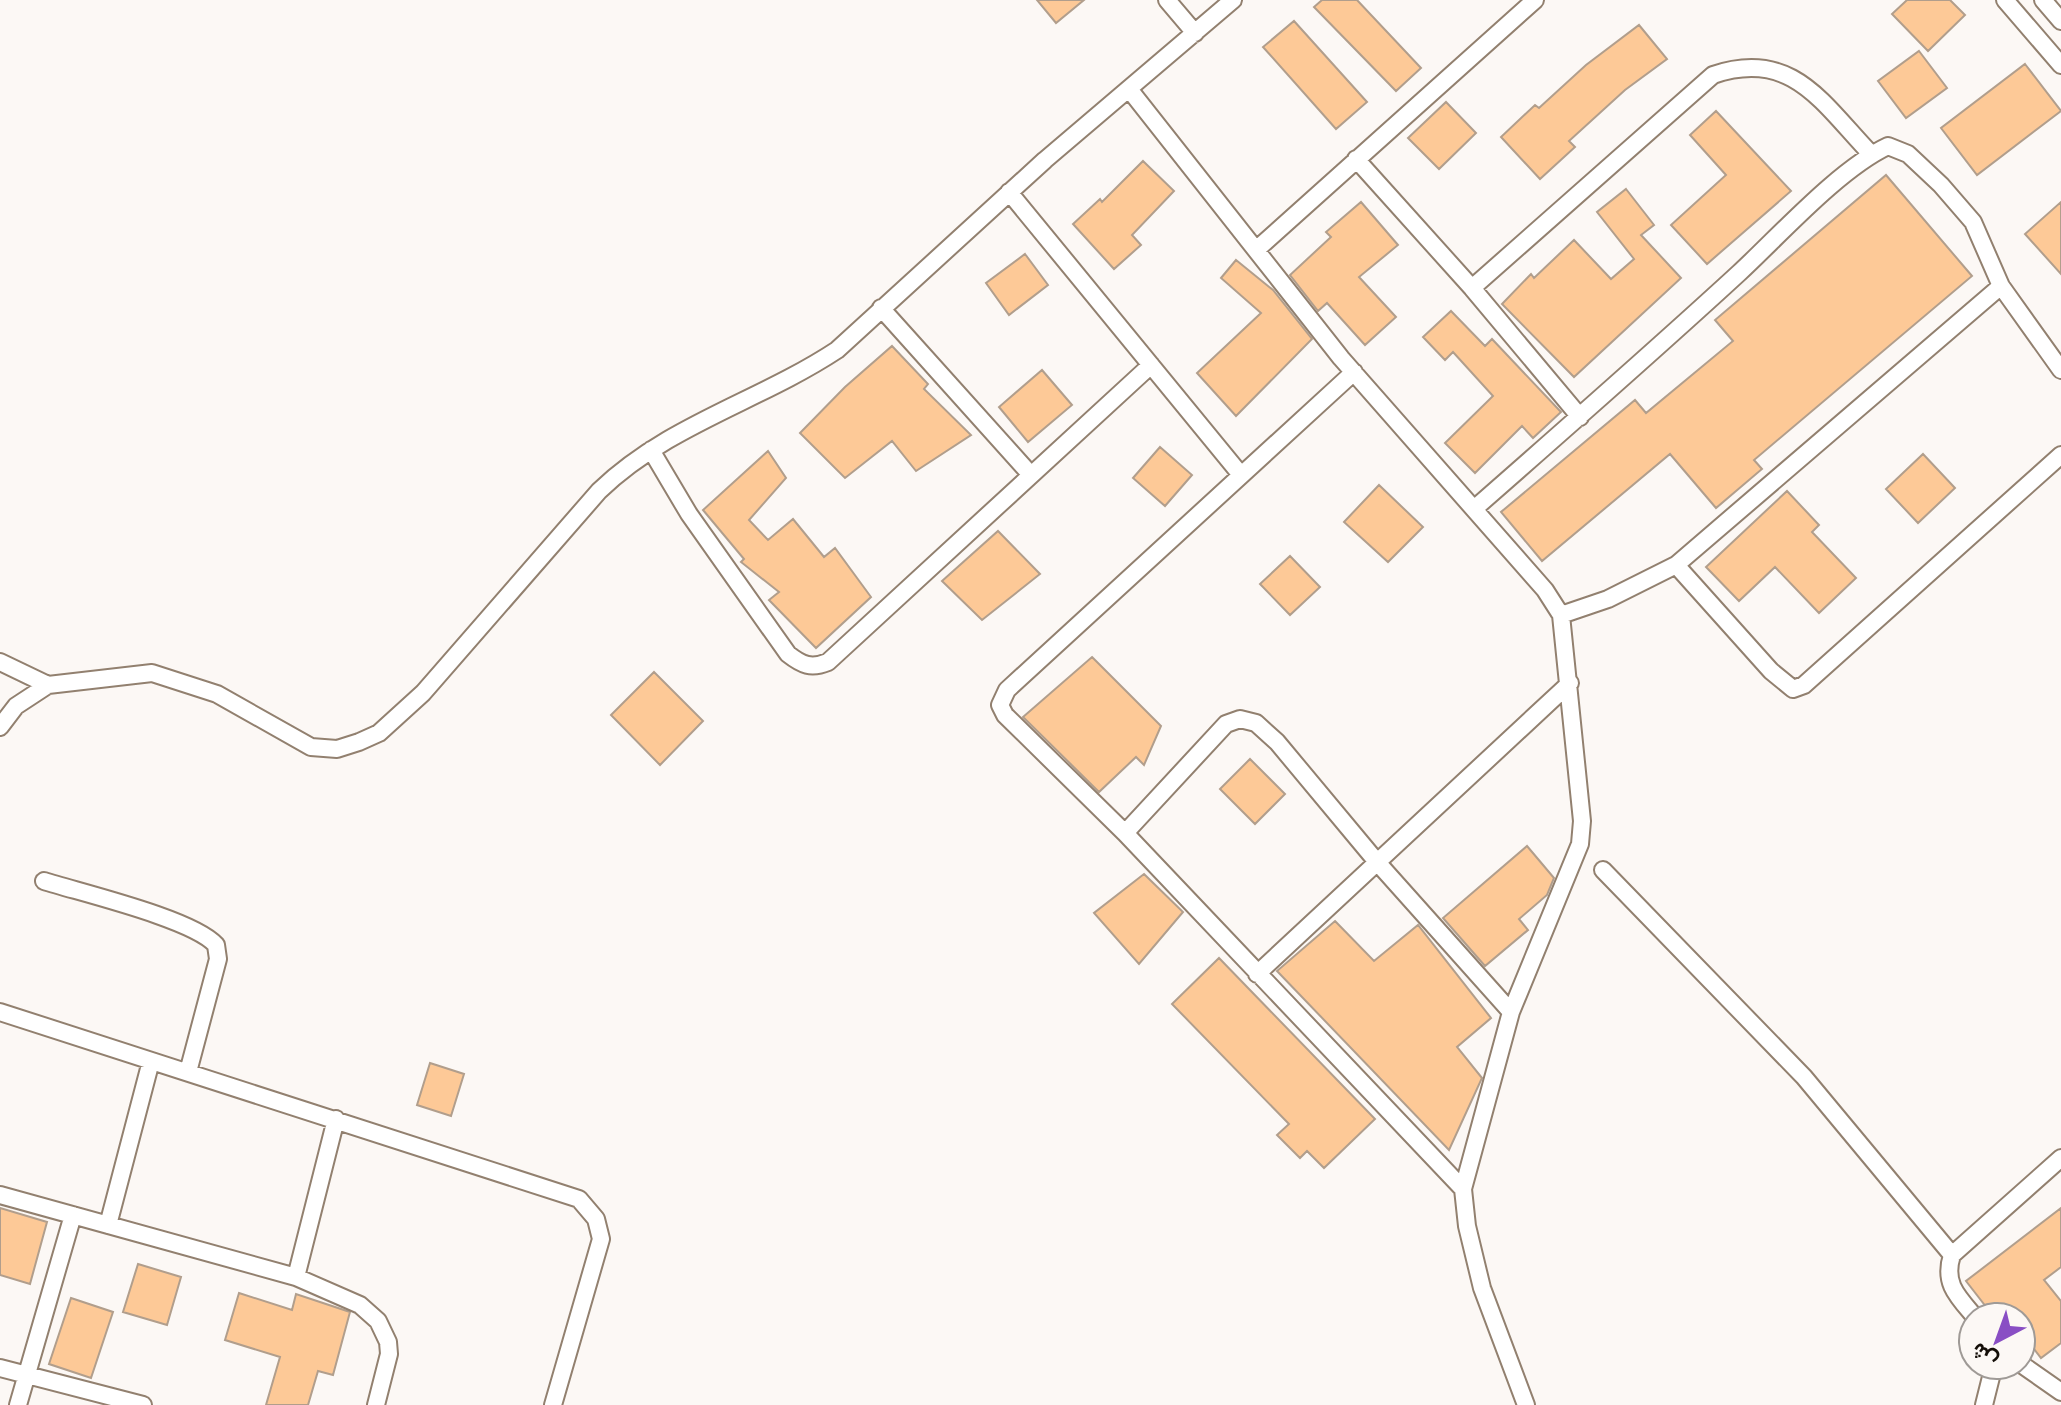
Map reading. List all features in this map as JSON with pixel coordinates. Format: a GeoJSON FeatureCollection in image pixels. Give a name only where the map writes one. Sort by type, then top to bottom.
{"type":"FeatureCollection","features":[{"type":"Feature","properties":{"kind":"street"},"geometry":{"type":"LineString","coordinates":[[1167,0],[1195,33]]}},
{"type":"Feature","properties":{"kind":"street"},"geometry":{"type":"LineString","coordinates":[[0,727],[16,706],[48,685],[152,673],[217,694],[311,747],[337,749],[379,733],[423,693],[599,491],[622,469],[703,418],[799,375],[837,350],[1009,192],[1233,0]]}},
{"type":"Feature","properties":{"kind":"street"},"geometry":{"type":"LineString","coordinates":[[1256,250],[1535,0]]}},
{"type":"Feature","properties":{"kind":"street"},"geometry":{"type":"LineString","coordinates":[[2005,0],[2061,65]]}},
{"type":"Feature","properties":{"kind":"street"},"geometry":{"type":"LineString","coordinates":[[2043,0],[2061,21]]}},
{"type":"Feature","properties":{"kind":"street"},"geometry":{"type":"LineString","coordinates":[[1472,288],[1713,75],[1737,67],[1768,67],[1788,74],[1808,87],[1871,154]]}},
{"type":"Feature","properties":{"kind":"street"},"geometry":{"type":"LineString","coordinates":[[1129,89],[1354,372],[1545,590],[1561,615],[1570,683],[1574,769],[1582,821],[1580,844],[1511,1012],[1463,1189],[1467,1226],[1482,1288],[1526,1405]]}},
{"type":"Feature","properties":{"kind":"street"},"geometry":{"type":"LineString","coordinates":[[1474,509],[1871,154],[1888,146],[1908,154],[1941,185],[1973,222],[2001,286],[2061,370]]}},
{"type":"Feature","properties":{"kind":"street"},"geometry":{"type":"LineString","coordinates":[[1356,159],[1472,288],[1580,417]]}},
{"type":"Feature","properties":{"kind":"street"},"geometry":{"type":"LineString","coordinates":[[1009,192],[1241,475]]}},
{"type":"Feature","properties":{"kind":"street"},"geometry":{"type":"LineString","coordinates":[[1561,615],[1608,599],[1676,565],[2001,286]]}},
{"type":"Feature","properties":{"kind":"street"},"geometry":{"type":"LineString","coordinates":[[881,308],[1031,475]]}},
{"type":"Feature","properties":{"kind":"street"},"geometry":{"type":"LineString","coordinates":[[651,450],[739,589],[788,654],[809,667],[828,662],[1151,365]]}},
{"type":"Feature","properties":{"kind":"street"},"geometry":{"type":"LineString","coordinates":[[1354,372],[1030,668],[1000,701],[1005,715],[1125,833],[1463,1189]]}},
{"type":"Feature","properties":{"kind":"street"},"geometry":{"type":"LineString","coordinates":[[1676,565],[1783,684],[1793,689],[1804,685],[2061,455]]}},
{"type":"Feature","properties":{"kind":"street"},"geometry":{"type":"LineString","coordinates":[[0,662],[48,685]]}},
{"type":"Feature","properties":{"kind":"street"},"geometry":{"type":"LineString","coordinates":[[1257,974],[1570,683]]}},
{"type":"Feature","properties":{"kind":"street"},"geometry":{"type":"LineString","coordinates":[[1125,833],[1226,724],[1240,719],[1256,723],[1277,742],[1377,862],[1511,1012]]}},
{"type":"Feature","properties":{"kind":"street"},"geometry":{"type":"LineString","coordinates":[[1603,870],[1804,1077],[1952,1255]]}},
{"type":"Feature","properties":{"kind":"street"},"geometry":{"type":"LineString","coordinates":[[44,881],[181,925],[205,934],[216,945],[218,959],[188,1072]]}},
{"type":"Feature","properties":{"kind":"street"},"geometry":{"type":"LineString","coordinates":[[0,1012],[564,1192],[590,1208],[600,1228],[601,1239],[553,1405]]}},
{"type":"Feature","properties":{"kind":"street"},"geometry":{"type":"LineString","coordinates":[[108,1225],[151,1061]]}},
{"type":"Feature","properties":{"kind":"street"},"geometry":{"type":"LineString","coordinates":[[296,1277],[336,1119]]}},
{"type":"Feature","properties":{"kind":"street"},"geometry":{"type":"LineString","coordinates":[[1962,1301],[1950,1287],[1947,1269],[1952,1255],[2061,1158]]}},
{"type":"Feature","properties":{"kind":"street"},"geometry":{"type":"LineString","coordinates":[[0,1195],[296,1277],[360,1305],[383,1328],[389,1354],[376,1405]]}},
{"type":"Feature","properties":{"kind":"street"},"geometry":{"type":"LineString","coordinates":[[18,1405],[73,1215]]}},
{"type":"Feature","properties":{"kind":"street"},"geometry":{"type":"LineString","coordinates":[[0,1368],[143,1405]]}},
{"type":"Feature","properties":{"kind":"street"},"geometry":{"type":"LineString","coordinates":[[2037,1375],[2061,1392]]}},
{"type":"Feature","properties":{"kind":"street"},"geometry":{"type":"LineString","coordinates":[[1984,1405],[1990,1381]]}},
{"type":"Feature","properties":{"kind":"building"},"geometry":{"type":"Polygon","coordinates":[[[1037,0],[1084,0],[1056,23],[1037,0]]]}},
{"type":"Feature","properties":{"kind":"building"},"geometry":{"type":"Polygon","coordinates":[[[1322,0],[1357,0],[1421,68],[1396,91],[1314,7],[1322,0]]]}},
{"type":"Feature","properties":{"kind":"building"},"geometry":{"type":"Polygon","coordinates":[[[1907,0],[1950,0],[1965,15],[1928,51],[1892,14],[1907,0]]]}},
{"type":"Feature","properties":{"kind":"building"},"geometry":{"type":"Polygon","coordinates":[[[1294,21],[1367,102],[1336,129],[1263,47],[1294,21]]]}},
{"type":"Feature","properties":{"kind":"building"},"geometry":{"type":"Polygon","coordinates":[[[1639,25],[1667,59],[1625,90],[1569,141],[1575,147],[1540,179],[1501,137],[1535,105],[1539,108],[1586,65],[1639,25]]]}},
{"type":"Feature","properties":{"kind":"building"},"geometry":{"type":"Polygon","coordinates":[[[1919,51],[1947,88],[1906,118],[1878,81],[1919,51]]]}},
{"type":"Feature","properties":{"kind":"building"},"geometry":{"type":"Polygon","coordinates":[[[2025,64],[2061,111],[1977,175],[1941,128],[2025,64]]]}},
{"type":"Feature","properties":{"kind":"building"},"geometry":{"type":"Polygon","coordinates":[[[1446,102],[1476,133],[1439,169],[1408,138],[1446,102]]]}},
{"type":"Feature","properties":{"kind":"building"},"geometry":{"type":"Polygon","coordinates":[[[1716,111],[1791,191],[1707,264],[1671,225],[1726,175],[1690,135],[1716,111]]]}},
{"type":"Feature","properties":{"kind":"building"},"geometry":{"type":"Polygon","coordinates":[[[1143,161],[1174,191],[1132,235],[1141,245],[1114,269],[1073,224],[1100,199],[1102,202],[1143,161]]]}},
{"type":"Feature","properties":{"kind":"building"},"geometry":{"type":"Polygon","coordinates":[[[1886,175],[1972,276],[1754,460],[1762,469],[1716,508],[1670,454],[1542,561],[1501,512],[1635,400],[1646,413],[1733,341],[1715,320],[1886,175]]]}},
{"type":"Feature","properties":{"kind":"building"},"geometry":{"type":"Polygon","coordinates":[[[1626,189],[1654,225],[1641,235],[1681,278],[1574,377],[1502,304],[1531,274],[1534,278],[1574,240],[1611,279],[1634,259],[1597,212],[1626,189]]]}},
{"type":"Feature","properties":{"kind":"building"},"geometry":{"type":"Polygon","coordinates":[[[1361,202],[1398,245],[1359,277],[1396,317],[1365,345],[1327,303],[1318,311],[1290,275],[1331,237],[1326,232],[1361,202]]]}},
{"type":"Feature","properties":{"kind":"building"},"geometry":{"type":"Polygon","coordinates":[[[2061,202],[2061,274],[2025,234],[2061,202]]]}},
{"type":"Feature","properties":{"kind":"building"},"geometry":{"type":"Polygon","coordinates":[[[1025,254],[1048,285],[1009,315],[986,283],[1025,254]]]}},
{"type":"Feature","properties":{"kind":"building"},"geometry":{"type":"Polygon","coordinates":[[[1236,260],[1273,290],[1312,339],[1236,416],[1197,373],[1261,313],[1221,278],[1236,260]]]}},
{"type":"Feature","properties":{"kind":"building"},"geometry":{"type":"Polygon","coordinates":[[[1451,311],[1485,346],[1492,339],[1561,412],[1533,438],[1522,426],[1475,473],[1445,443],[1493,396],[1453,352],[1445,360],[1423,337],[1451,311]]]}},
{"type":"Feature","properties":{"kind":"building"},"geometry":{"type":"Polygon","coordinates":[[[892,346],[928,384],[924,389],[971,435],[916,471],[892,441],[845,478],[800,433],[845,387],[892,346]]]}},
{"type":"Feature","properties":{"kind":"building"},"geometry":{"type":"Polygon","coordinates":[[[1042,370],[1072,405],[1028,442],[999,407],[1042,370]]]}},
{"type":"Feature","properties":{"kind":"building"},"geometry":{"type":"Polygon","coordinates":[[[1160,447],[1192,475],[1165,506],[1133,478],[1160,447]]]}},
{"type":"Feature","properties":{"kind":"building"},"geometry":{"type":"Polygon","coordinates":[[[768,451],[786,478],[749,520],[768,540],[793,519],[824,557],[835,548],[871,597],[816,648],[769,600],[779,592],[741,562],[744,559],[703,510],[768,451]]]}},
{"type":"Feature","properties":{"kind":"building"},"geometry":{"type":"Polygon","coordinates":[[[1923,454],[1955,488],[1918,523],[1886,489],[1923,454]]]}},
{"type":"Feature","properties":{"kind":"building"},"geometry":{"type":"Polygon","coordinates":[[[1379,485],[1423,527],[1388,562],[1344,522],[1379,485]]]}},
{"type":"Feature","properties":{"kind":"building"},"geometry":{"type":"Polygon","coordinates":[[[1787,491],[1819,525],[1812,532],[1856,578],[1819,613],[1775,567],[1739,601],[1706,567],[1787,491]]]}},
{"type":"Feature","properties":{"kind":"building"},"geometry":{"type":"Polygon","coordinates":[[[998,531],[1040,574],[982,620],[942,581],[998,531]]]}},
{"type":"Feature","properties":{"kind":"building"},"geometry":{"type":"Polygon","coordinates":[[[1290,556],[1320,587],[1290,615],[1260,584],[1290,556]]]}},
{"type":"Feature","properties":{"kind":"building"},"geometry":{"type":"Polygon","coordinates":[[[1092,657],[1161,726],[1144,765],[1136,757],[1099,792],[1023,717],[1092,657]]]}},
{"type":"Feature","properties":{"kind":"building"},"geometry":{"type":"Polygon","coordinates":[[[654,672],[703,721],[660,765],[611,715],[654,672]]]}},
{"type":"Feature","properties":{"kind":"building"},"geometry":{"type":"Polygon","coordinates":[[[1250,759],[1285,794],[1255,824],[1220,789],[1250,759]]]}},
{"type":"Feature","properties":{"kind":"building"},"geometry":{"type":"Polygon","coordinates":[[[1527,846],[1554,878],[1547,895],[1519,919],[1528,930],[1485,966],[1443,918],[1527,846]]]}},
{"type":"Feature","properties":{"kind":"building"},"geometry":{"type":"Polygon","coordinates":[[[1144,874],[1183,912],[1139,964],[1094,913],[1144,874]]]}},
{"type":"Feature","properties":{"kind":"building"},"geometry":{"type":"Polygon","coordinates":[[[1335,921],[1374,961],[1418,925],[1491,1018],[1457,1047],[1482,1078],[1449,1150],[1277,971],[1335,921]]]}},
{"type":"Feature","properties":{"kind":"building"},"geometry":{"type":"Polygon","coordinates":[[[1219,958],[1375,1119],[1324,1168],[1307,1151],[1300,1158],[1277,1135],[1289,1124],[1172,1004],[1219,958]]]}},
{"type":"Feature","properties":{"kind":"building"},"geometry":{"type":"Polygon","coordinates":[[[430,1063],[464,1074],[451,1116],[417,1105],[430,1063]]]}},
{"type":"Feature","properties":{"kind":"building"},"geometry":{"type":"Polygon","coordinates":[[[0,1208],[47,1222],[30,1284],[0,1275],[0,1208]]]}},
{"type":"Feature","properties":{"kind":"building"},"geometry":{"type":"Polygon","coordinates":[[[2061,1208],[2061,1267],[2044,1280],[2061,1301],[2061,1343],[2041,1358],[2037,1353],[2037,1301],[1982,1301],[1966,1281],[2061,1208]]]}},
{"type":"Feature","properties":{"kind":"building"},"geometry":{"type":"Polygon","coordinates":[[[138,1264],[181,1277],[167,1325],[123,1312],[138,1264]]]}},
{"type":"Feature","properties":{"kind":"building"},"geometry":{"type":"Polygon","coordinates":[[[239,1293],[292,1310],[296,1294],[350,1312],[333,1375],[318,1371],[308,1405],[266,1405],[280,1357],[225,1340],[239,1293]]]}},
{"type":"Feature","properties":{"kind":"building"},"geometry":{"type":"Polygon","coordinates":[[[71,1298],[113,1312],[91,1378],[49,1364],[71,1298]]]}}]}
